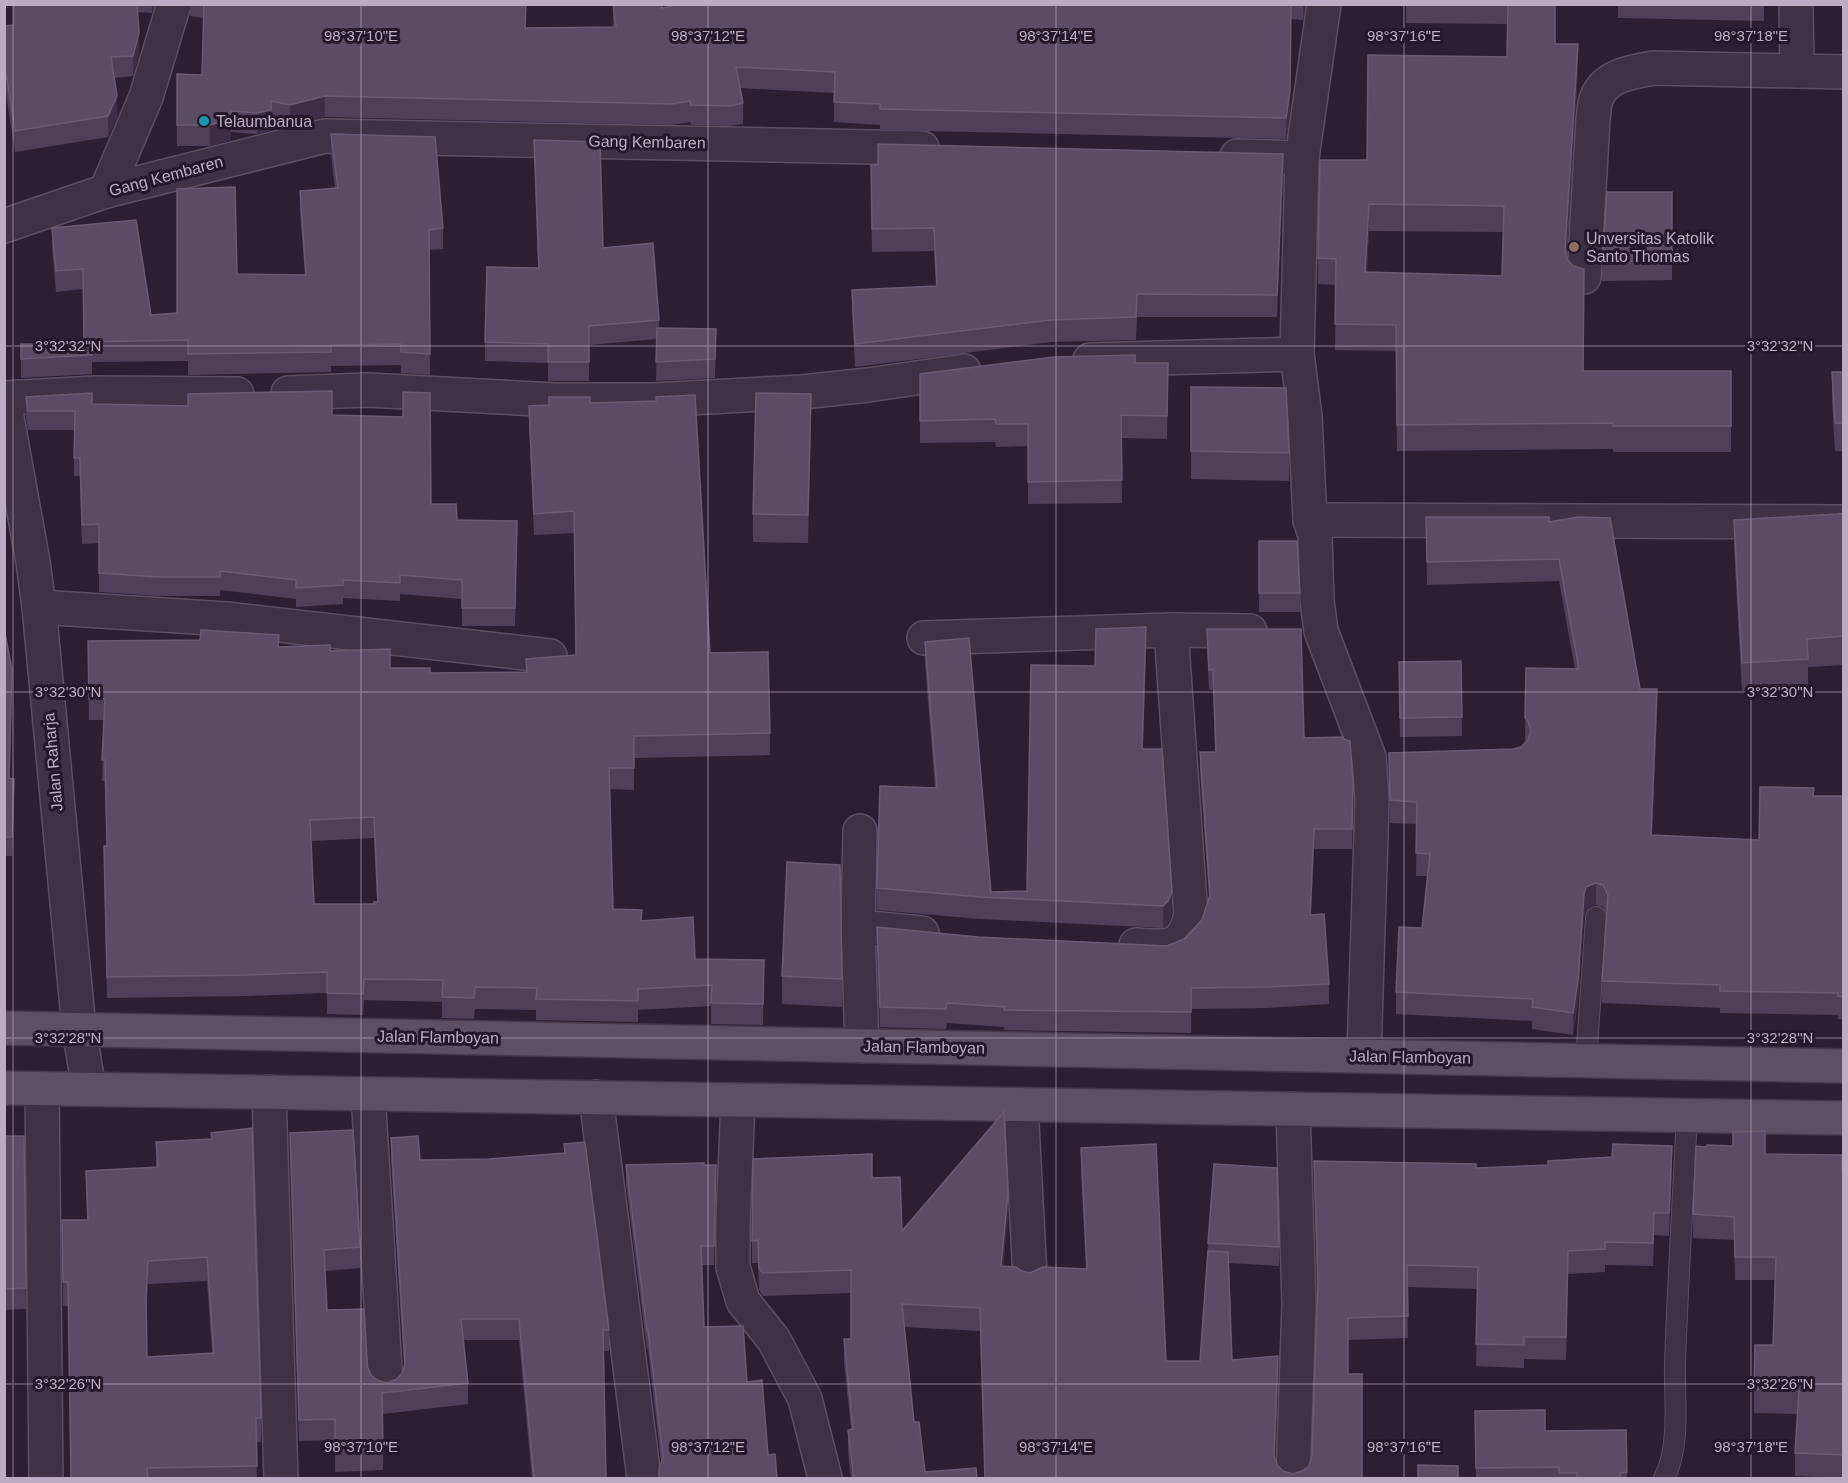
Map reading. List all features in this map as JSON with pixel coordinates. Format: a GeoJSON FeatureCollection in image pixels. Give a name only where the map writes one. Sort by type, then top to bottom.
{"type":"FeatureCollection","features":[{"type":"Feature","properties":{"kind":"main road","name":"Jalan Flamboyan"},"geometry":{"type":"LineString","coordinates":[[4,1028],[1839,1065]]}},
{"type":"Feature","properties":{"kind":"main road"},"geometry":{"type":"LineString","coordinates":[[1537,1060],[1541,1113]]}},
{"type":"Feature","properties":{"kind":"main road"},"geometry":{"type":"LineString","coordinates":[[4,1088],[1844,1118]]}},
{"type":"Feature","properties":{"kind":"street"},"geometry":{"type":"LineString","coordinates":[[105,191],[146,97],[174,4]]}},
{"type":"Feature","properties":{"kind":"street"},"geometry":{"type":"LineString","coordinates":[[1324,4],[1302,158],[1297,354],[1305,416],[1310,520],[1315,536],[1317,602],[1321,631],[1381,756],[1372,801],[1364,1056]]}},
{"type":"Feature","properties":{"kind":"street"},"geometry":{"type":"LineString","coordinates":[[1796,4],[1797,71]]}},
{"type":"Feature","properties":{"kind":"street"},"geometry":{"type":"LineString","coordinates":[[1584,277],[1593,119],[1596,99],[1605,83],[1628,73],[1653,68],[1844,72]]}},
{"type":"Feature","properties":{"kind":"street","name":"Gang Kembaren"},"geometry":{"type":"LineString","coordinates":[[4,226],[105,191],[325,136],[950,149]]}},
{"type":"Feature","properties":{"kind":"street"},"geometry":{"type":"LineString","coordinates":[[1208,156],[1302,158]]}},
{"type":"Feature","properties":{"kind":"street"},"geometry":{"type":"LineString","coordinates":[[1064,361],[1297,354]]}},
{"type":"Feature","properties":{"kind":"street"},"geometry":{"type":"LineString","coordinates":[[4,399],[96,393],[233,394],[368,390],[555,400],[653,400],[813,390],[989,368]]}},
{"type":"Feature","properties":{"kind":"street","name":"Jalan Raharja"},"geometry":{"type":"LineString","coordinates":[[4,399],[19,564],[39,607],[79,1029],[89,1089]]}},
{"type":"Feature","properties":{"kind":"street"},"geometry":{"type":"LineString","coordinates":[[1310,520],[1844,522]]}},
{"type":"Feature","properties":{"kind":"street"},"geometry":{"type":"LineString","coordinates":[[39,607],[226,619],[550,656]]}},
{"type":"Feature","properties":{"kind":"street"},"geometry":{"type":"LineString","coordinates":[[924,638],[1171,630],[1321,631]]}},
{"type":"Feature","properties":{"kind":"street"},"geometry":{"type":"LineString","coordinates":[[1109,944],[1168,947],[1179,941],[1187,930],[1191,916],[1171,630]]}},
{"type":"Feature","properties":{"kind":"street"},"geometry":{"type":"LineString","coordinates":[[860,831],[858,927],[862,1046]]}},
{"type":"Feature","properties":{"kind":"street"},"geometry":{"type":"LineString","coordinates":[[858,927],[946,935]]}},
{"type":"Feature","properties":{"kind":"street"},"geometry":{"type":"LineString","coordinates":[[42,1089],[46,1479]]}},
{"type":"Feature","properties":{"kind":"street"},"geometry":{"type":"LineString","coordinates":[[269,1092],[281,1479]]}},
{"type":"Feature","properties":{"kind":"street"},"geometry":{"type":"LineString","coordinates":[[368,1094],[386,1384]]}},
{"type":"Feature","properties":{"kind":"street"},"geometry":{"type":"LineString","coordinates":[[596,1097],[644,1479]]}},
{"type":"Feature","properties":{"kind":"street"},"geometry":{"type":"LineString","coordinates":[[738,1100],[733,1267],[743,1301],[774,1340],[805,1399],[825,1479]]}},
{"type":"Feature","properties":{"kind":"street"},"geometry":{"type":"LineString","coordinates":[[1021,1105],[1030,1277]]}},
{"type":"Feature","properties":{"kind":"street"},"geometry":{"type":"LineString","coordinates":[[1293,1109],[1299,1304],[1293,1479]]}},
{"type":"Feature","properties":{"kind":"lane"},"geometry":{"type":"LineString","coordinates":[[1586,1061],[1596,917]]}},
{"type":"Feature","properties":{"kind":"lane"},"geometry":{"type":"LineString","coordinates":[[1664,1479],[1671,1466],[1674,1434],[1687,1115]]}},
{"type":"Feature","properties":{"kind":"building"},"geometry":{"type":"Polygon","coordinates":[[[14,4],[137,4],[139,33],[133,56],[111,57],[117,96],[108,116],[15,131],[6,73],[4,73],[4,26],[14,25],[14,4]]]}},
{"type":"Feature","properties":{"kind":"building"},"geometry":{"type":"Polygon","coordinates":[[[204,4],[526,4],[525,28],[616,27],[613,4],[662,4],[662,8],[681,4],[1291,4],[1290,91],[1286,118],[880,109],[880,104],[834,102],[835,72],[736,67],[743,103],[730,106],[691,105],[690,101],[672,104],[325,96],[290,105],[271,101],[271,110],[257,113],[231,111],[231,119],[210,125],[177,125],[177,74],[202,75],[204,4]]]}},
{"type":"Feature","properties":{"kind":"building"},"geometry":{"type":"Polygon","coordinates":[[[1508,4],[1555,4],[1555,44],[1578,44],[1565,250],[1567,259],[1573,266],[1584,269],[1583,371],[1731,371],[1731,426],[1613,426],[1613,423],[1397,425],[1396,325],[1335,324],[1336,259],[1318,258],[1320,160],[1367,160],[1368,55],[1507,57],[1508,4]],[[1369,204],[1365,272],[1502,276],[1504,206],[1369,204]]]}},
{"type":"Feature","properties":{"kind":"building"},"geometry":{"type":"Polygon","coordinates":[[[331,134],[435,137],[443,228],[429,230],[430,354],[401,352],[401,344],[331,345],[331,352],[188,354],[188,340],[84,342],[83,269],[56,271],[52,228],[136,220],[151,315],[177,313],[177,189],[235,187],[237,274],[306,275],[300,191],[338,188],[331,134]]]}},
{"type":"Feature","properties":{"kind":"building"},"geometry":{"type":"Polygon","coordinates":[[[534,140],[600,142],[603,248],[653,243],[659,320],[589,326],[589,362],[548,362],[548,344],[485,342],[487,267],[539,268],[534,140]]]}},
{"type":"Feature","properties":{"kind":"building"},"geometry":{"type":"Polygon","coordinates":[[[878,144],[1283,154],[1277,295],[1137,294],[1136,317],[1051,320],[855,344],[852,290],[937,286],[934,228],[872,229],[871,165],[878,165],[878,144]]]}},
{"type":"Feature","properties":{"kind":"building"},"geometry":{"type":"Polygon","coordinates":[[[1607,192],[1672,192],[1672,261],[1602,262],[1607,192]]]}},
{"type":"Feature","properties":{"kind":"building"},"geometry":{"type":"Polygon","coordinates":[[[657,328],[716,329],[715,359],[656,362],[657,328]]]}},
{"type":"Feature","properties":{"kind":"building"},"geometry":{"type":"Polygon","coordinates":[[[21,344],[92,344],[92,355],[21,359],[21,344]]]}},
{"type":"Feature","properties":{"kind":"building"},"geometry":{"type":"Polygon","coordinates":[[[1135,355],[1135,363],[1168,363],[1167,416],[1121,415],[1122,480],[1028,482],[1028,424],[996,424],[995,419],[920,421],[920,374],[1054,357],[1135,355]]]}},
{"type":"Feature","properties":{"kind":"building"},"geometry":{"type":"Polygon","coordinates":[[[1832,372],[1844,372],[1844,423],[1835,423],[1832,372]]]}},
{"type":"Feature","properties":{"kind":"building"},"geometry":{"type":"Polygon","coordinates":[[[1191,387],[1286,388],[1289,453],[1191,451],[1191,387]]]}},
{"type":"Feature","properties":{"kind":"building"},"geometry":{"type":"Polygon","coordinates":[[[332,391],[332,415],[403,417],[403,392],[430,393],[431,504],[456,504],[457,520],[517,521],[515,608],[462,608],[462,580],[400,575],[400,583],[343,580],[343,585],[296,588],[296,580],[220,571],[220,577],[158,577],[99,573],[99,524],[82,525],[80,458],[74,458],[75,411],[28,411],[26,397],[92,393],[92,404],[188,406],[188,394],[332,391]]]}},
{"type":"Feature","properties":{"kind":"building"},"geometry":{"type":"Polygon","coordinates":[[[756,393],[811,394],[808,515],[753,514],[756,393]]]}},
{"type":"Feature","properties":{"kind":"building"},"geometry":{"type":"Polygon","coordinates":[[[695,395],[710,653],[768,652],[770,733],[634,736],[634,768],[609,768],[613,909],[642,910],[641,921],[693,917],[695,959],[764,960],[763,1004],[711,1003],[712,985],[638,989],[638,1001],[536,999],[537,988],[475,987],[474,998],[442,997],[443,980],[364,979],[363,994],[327,993],[327,972],[107,977],[104,846],[107,846],[105,760],[102,760],[105,698],[89,699],[88,641],[200,640],[201,630],[279,635],[278,647],[330,645],[330,651],[390,649],[390,668],[430,668],[430,673],[527,672],[526,659],[576,655],[574,511],[534,514],[529,406],[549,405],[549,397],[590,397],[590,403],[656,401],[656,397],[695,395]],[[374,817],[310,820],[314,904],[374,904],[378,902],[374,817]]]}},
{"type":"Feature","properties":{"kind":"building"},"geometry":{"type":"Polygon","coordinates":[[[1844,513],[1844,636],[1807,639],[1808,659],[1742,663],[1734,520],[1844,513]]]}},
{"type":"Feature","properties":{"kind":"building"},"geometry":{"type":"Polygon","coordinates":[[[1426,517],[1549,517],[1549,522],[1578,517],[1610,518],[1640,689],[1657,689],[1651,835],[1759,840],[1760,787],[1814,788],[1813,796],[1844,796],[1844,997],[1838,996],[1838,993],[1720,991],[1720,985],[1602,981],[1608,895],[1603,885],[1596,883],[1586,887],[1584,894],[1578,980],[1573,1013],[1532,1007],[1533,999],[1396,992],[1399,927],[1422,928],[1430,854],[1416,853],[1417,802],[1390,800],[1389,753],[1521,747],[1528,740],[1531,731],[1525,718],[1526,668],[1579,669],[1559,559],[1427,562],[1426,517]]]}},
{"type":"Feature","properties":{"kind":"building"},"geometry":{"type":"Polygon","coordinates":[[[1259,541],[1297,541],[1300,593],[1259,593],[1259,541]]]}},
{"type":"Feature","properties":{"kind":"building"},"geometry":{"type":"Polygon","coordinates":[[[1146,627],[1142,749],[1162,749],[1172,892],[1163,906],[980,897],[877,888],[880,786],[937,788],[925,642],[969,638],[991,892],[1027,891],[1031,665],[1095,666],[1096,629],[1146,627]]]}},
{"type":"Feature","properties":{"kind":"building"},"geometry":{"type":"Polygon","coordinates":[[[4,628],[12,670],[9,778],[14,779],[12,837],[4,837],[4,628]]]}},
{"type":"Feature","properties":{"kind":"building"},"geometry":{"type":"Polygon","coordinates":[[[1207,629],[1301,629],[1304,738],[1343,737],[1350,741],[1353,781],[1352,829],[1314,829],[1310,915],[1324,914],[1329,984],[1191,988],[1191,1012],[1004,1010],[1005,1007],[947,1003],[946,1009],[880,1007],[877,927],[978,937],[1167,946],[1184,939],[1202,920],[1210,895],[1200,752],[1216,752],[1213,669],[1209,670],[1207,629]]]}},
{"type":"Feature","properties":{"kind":"building"},"geometry":{"type":"Polygon","coordinates":[[[1461,661],[1462,717],[1400,718],[1399,662],[1461,661]]]}},
{"type":"Feature","properties":{"kind":"building"},"geometry":{"type":"Polygon","coordinates":[[[787,862],[840,865],[842,979],[782,976],[787,862]]]}},
{"type":"Feature","properties":{"kind":"building"},"geometry":{"type":"Polygon","coordinates":[[[1004,1112],[1008,1193],[1001,1266],[1016,1267],[1030,1273],[1043,1267],[1087,1269],[1081,1148],[1156,1144],[1166,1361],[1200,1361],[1208,1251],[1228,1252],[1232,1360],[1278,1356],[1274,1455],[1277,1465],[1283,1471],[1293,1474],[1309,1466],[1312,1456],[1318,1282],[1314,1161],[1476,1164],[1476,1168],[1548,1165],[1548,1161],[1612,1157],[1613,1144],[1672,1146],[1669,1213],[1654,1213],[1653,1243],[1605,1242],[1605,1249],[1568,1251],[1566,1337],[1524,1337],[1524,1345],[1476,1344],[1478,1267],[1407,1265],[1408,1316],[1348,1318],[1348,1374],[1362,1374],[1362,1479],[985,1479],[980,1308],[902,1304],[914,1422],[919,1422],[925,1472],[976,1468],[977,1479],[854,1479],[848,1430],[853,1429],[844,1339],[851,1339],[851,1270],[763,1273],[759,1268],[758,1240],[752,1241],[753,1159],[872,1154],[872,1178],[900,1177],[902,1231],[1004,1112]]]}},
{"type":"Feature","properties":{"kind":"building"},"geometry":{"type":"Polygon","coordinates":[[[252,1128],[261,1418],[256,1418],[257,1466],[147,1468],[148,1479],[71,1479],[68,1282],[63,1282],[62,1220],[88,1220],[86,1171],[158,1167],[156,1142],[212,1139],[211,1133],[252,1128]],[[207,1257],[148,1261],[147,1357],[214,1353],[207,1257]]]}},
{"type":"Feature","properties":{"kind":"building"},"geometry":{"type":"Polygon","coordinates":[[[353,1130],[360,1247],[324,1250],[327,1310],[364,1309],[367,1366],[371,1375],[387,1383],[397,1379],[403,1372],[405,1363],[391,1138],[418,1136],[420,1160],[489,1159],[565,1153],[564,1144],[585,1142],[609,1330],[603,1330],[606,1479],[534,1479],[519,1319],[461,1319],[468,1383],[382,1393],[383,1449],[335,1451],[335,1419],[299,1420],[290,1133],[353,1130]]]}},
{"type":"Feature","properties":{"kind":"building"},"geometry":{"type":"Polygon","coordinates":[[[1765,1131],[1765,1154],[1842,1155],[1842,1171],[1844,1171],[1844,1455],[1795,1453],[1799,1391],[1754,1389],[1755,1345],[1773,1345],[1776,1257],[1735,1257],[1734,1217],[1693,1214],[1696,1146],[1733,1146],[1733,1132],[1765,1131]]]}},
{"type":"Feature","properties":{"kind":"building"},"geometry":{"type":"Polygon","coordinates":[[[4,1136],[24,1136],[26,1288],[4,1289],[4,1136]]]}},
{"type":"Feature","properties":{"kind":"building"},"geometry":{"type":"Polygon","coordinates":[[[704,1163],[704,1165],[716,1165],[714,1246],[701,1246],[704,1327],[743,1326],[747,1382],[762,1380],[768,1455],[775,1454],[777,1479],[659,1479],[663,1457],[626,1165],[704,1163]]]}},
{"type":"Feature","properties":{"kind":"building"},"geometry":{"type":"Polygon","coordinates":[[[1214,1164],[1277,1168],[1279,1247],[1208,1243],[1214,1164]]]}},
{"type":"Feature","properties":{"kind":"building"},"geometry":{"type":"Polygon","coordinates":[[[1545,1410],[1545,1431],[1626,1430],[1627,1472],[1620,1473],[1620,1479],[1577,1479],[1577,1473],[1559,1473],[1559,1467],[1476,1468],[1475,1411],[1545,1410]]]}},
{"type":"Feature","properties":{"kind":"building"},"geometry":{"type":"Polygon","coordinates":[[[1418,1465],[1458,1466],[1458,1479],[1418,1479],[1418,1465]]]}},
{"type":"Feature","properties":{"kind":"place","name":"Telaumbanua"},"geometry":{"type":"Point","coordinates":[204,121]}},
{"type":"Feature","properties":{"kind":"place","name":"Unversitas Katolik Santo Thomas"},"geometry":{"type":"Point","coordinates":[1574,247]}}]}
